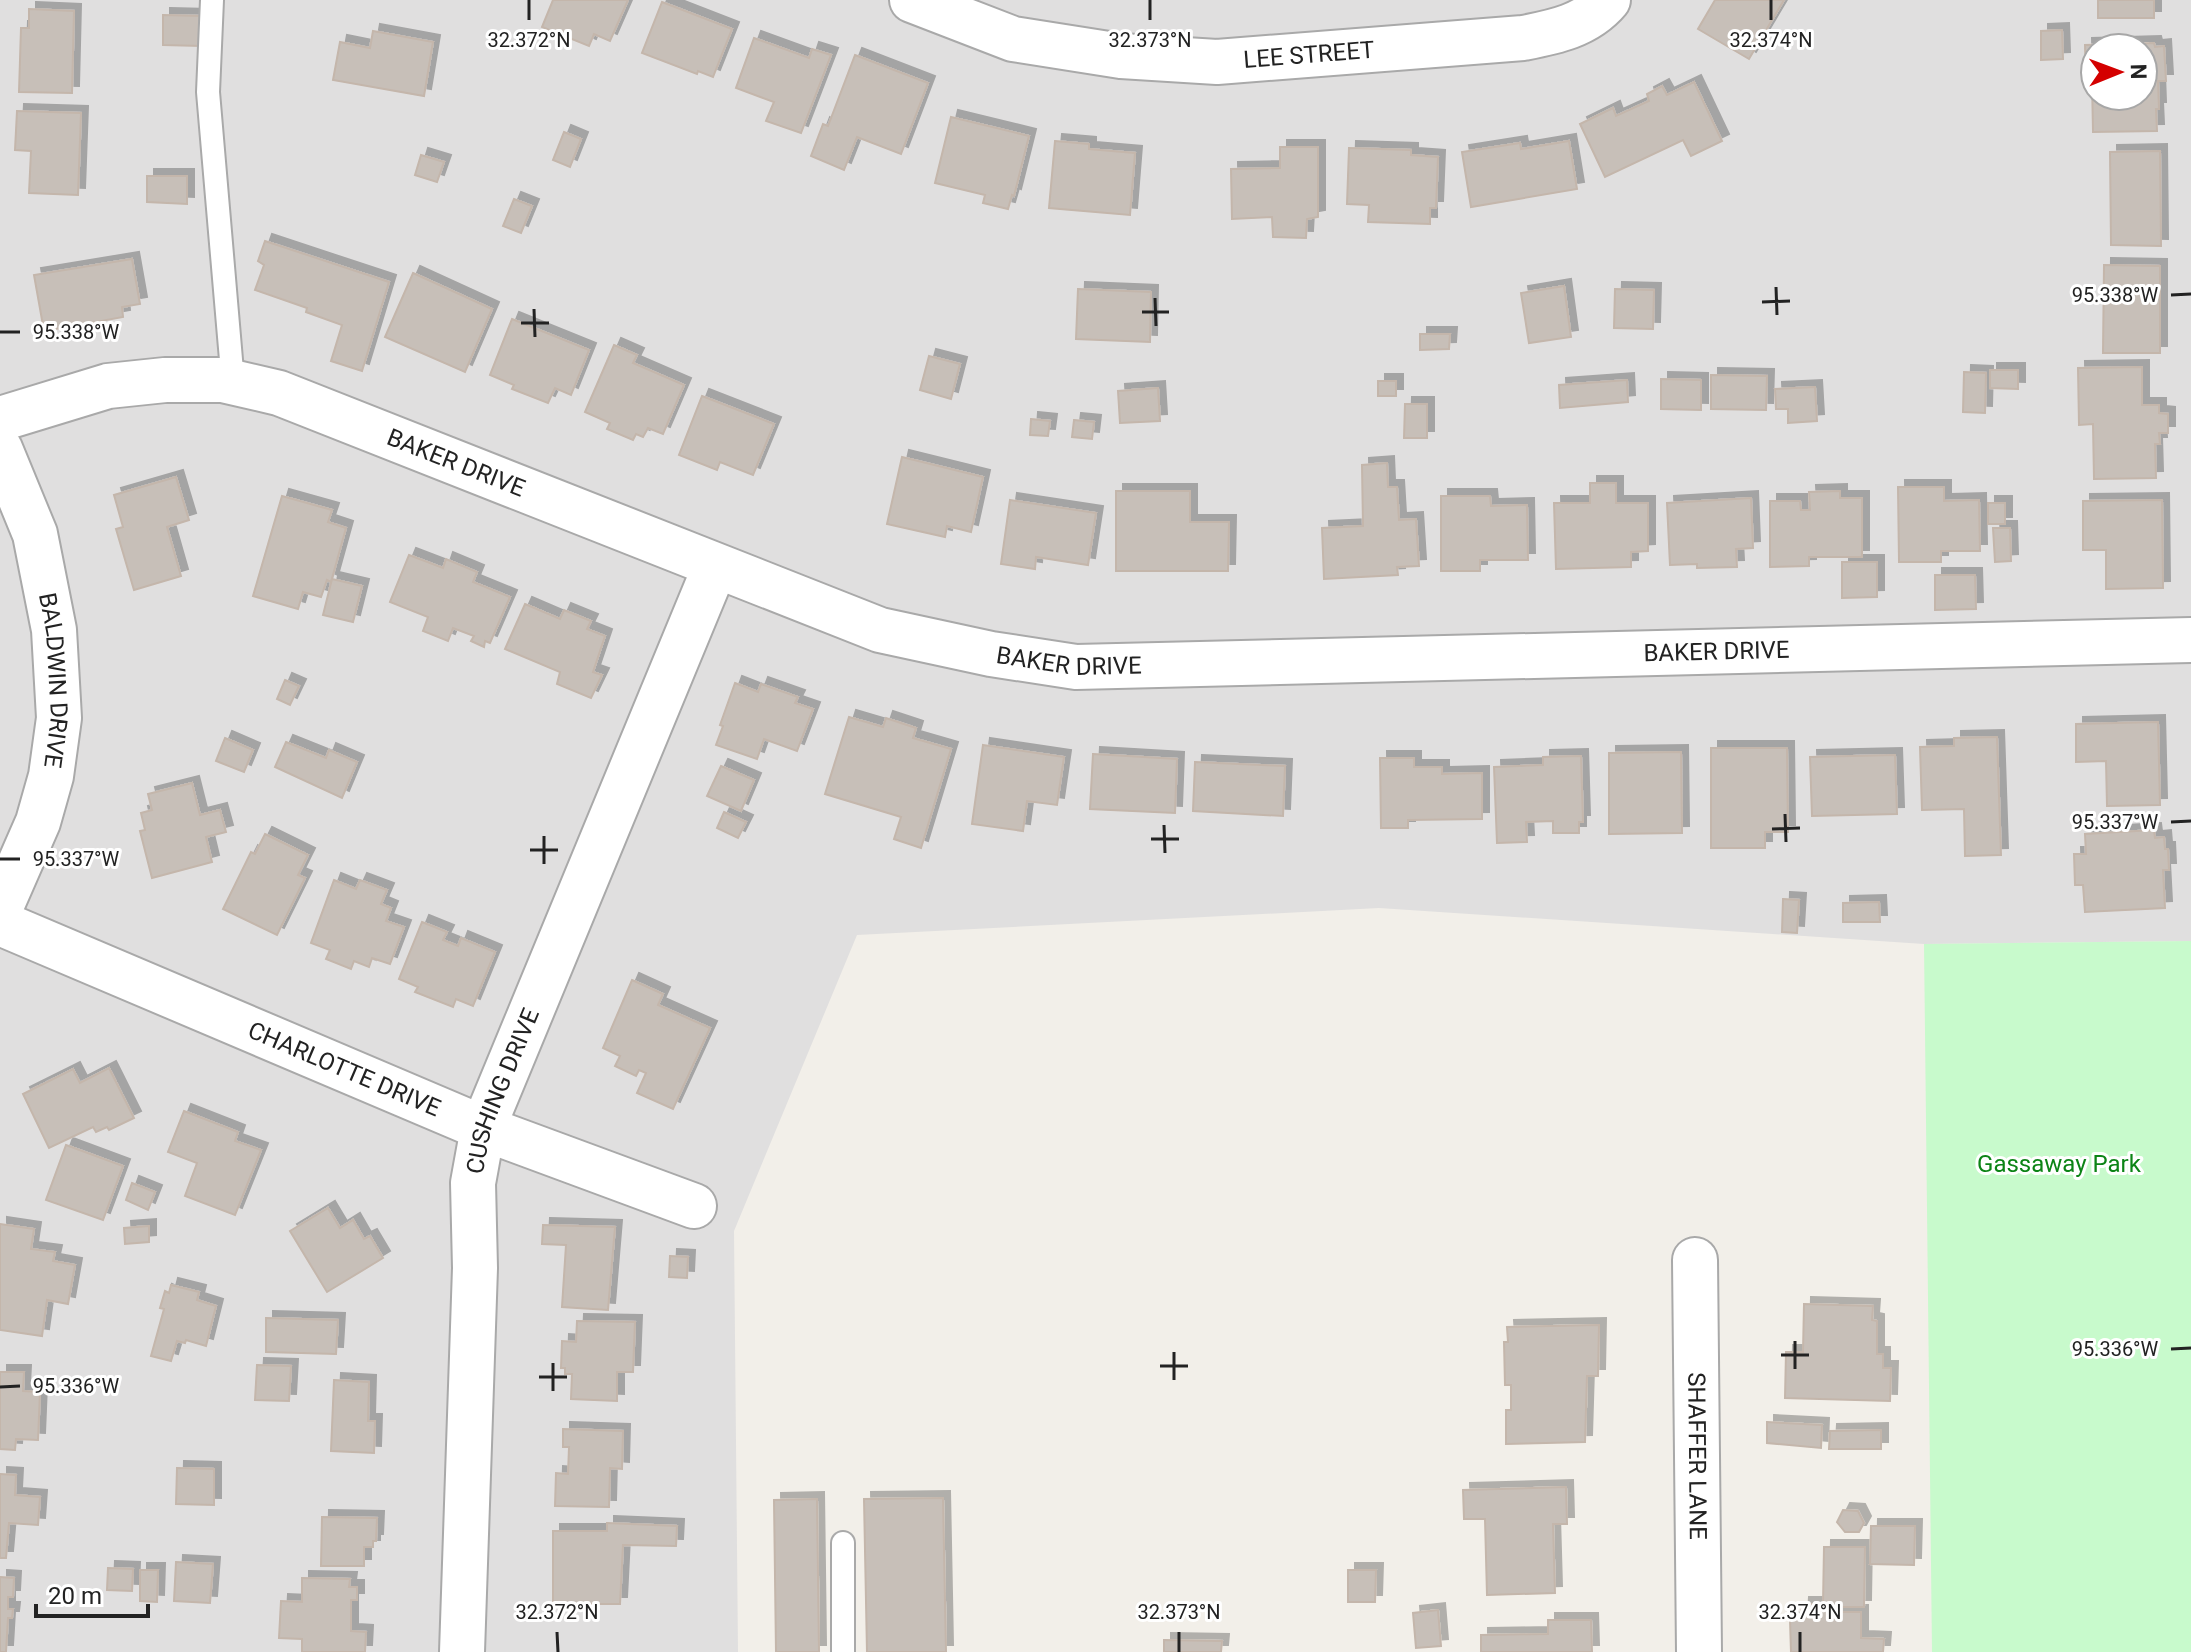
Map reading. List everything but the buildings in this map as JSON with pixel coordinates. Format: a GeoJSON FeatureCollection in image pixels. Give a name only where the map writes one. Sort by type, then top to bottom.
{"type":"FeatureCollection","features":[{"type":"Feature","properties":{"kind":"street","name":"LEE STREET"},"geometry":{"type":"LineString","coordinates":[[912,0],[1013,39],[1121,56],[1217,62],[1523,38],[1564,30],[1599,10],[1608,0]]}},
{"type":"Feature","properties":{"kind":"street","name":"BAKER DRIVE"},"geometry":{"type":"LineString","coordinates":[[0,419],[108,386],[165,380],[223,380],[279,393],[880,630],[991,654],[1076,667],[2191,640]]}},
{"type":"Feature","properties":{"kind":"street","name":"BALDWIN DRIVE"},"geometry":{"type":"LineString","coordinates":[[0,449],[35,534],[54,630],[59,718],[51,776],[38,822],[0,909]]}},
{"type":"Feature","properties":{"kind":"street","name":"CUSHING DRIVE"},"geometry":{"type":"LineString","coordinates":[[462,1652],[475,1268],[473,1183],[483,1128],[715,567]]}},
{"type":"Feature","properties":{"kind":"street","name":"CHARLOTTE DRIVE"},"geometry":{"type":"LineString","coordinates":[[0,923],[483,1128],[694,1206]]}},
{"type":"Feature","properties":{"kind":"street","name":"SHAFFER LANE"},"geometry":{"type":"LineString","coordinates":[[1695,1260],[1699,1652]]}},
{"type":"Feature","properties":{"kind":"lane"},"geometry":{"type":"LineString","coordinates":[[212,0],[208,92],[233,383]]}},
{"type":"Feature","properties":{"kind":"lane"},"geometry":{"type":"LineString","coordinates":[[843,1543],[843,1652]]}},
{"type":"Feature","properties":{"kind":"shaded area"},"geometry":{"type":"Polygon","coordinates":[[[0,0],[2191,0],[2191,941],[1924,944],[1379,908],[857,935],[734,1231],[738,1652],[0,1652],[0,0]]]}},
{"type":"Feature","properties":{"kind":"green space","name":"Gassaway Park"},"geometry":{"type":"Polygon","coordinates":[[[2191,941],[2191,1652],[1932,1652],[1924,944],[2191,941]]]}}]}
